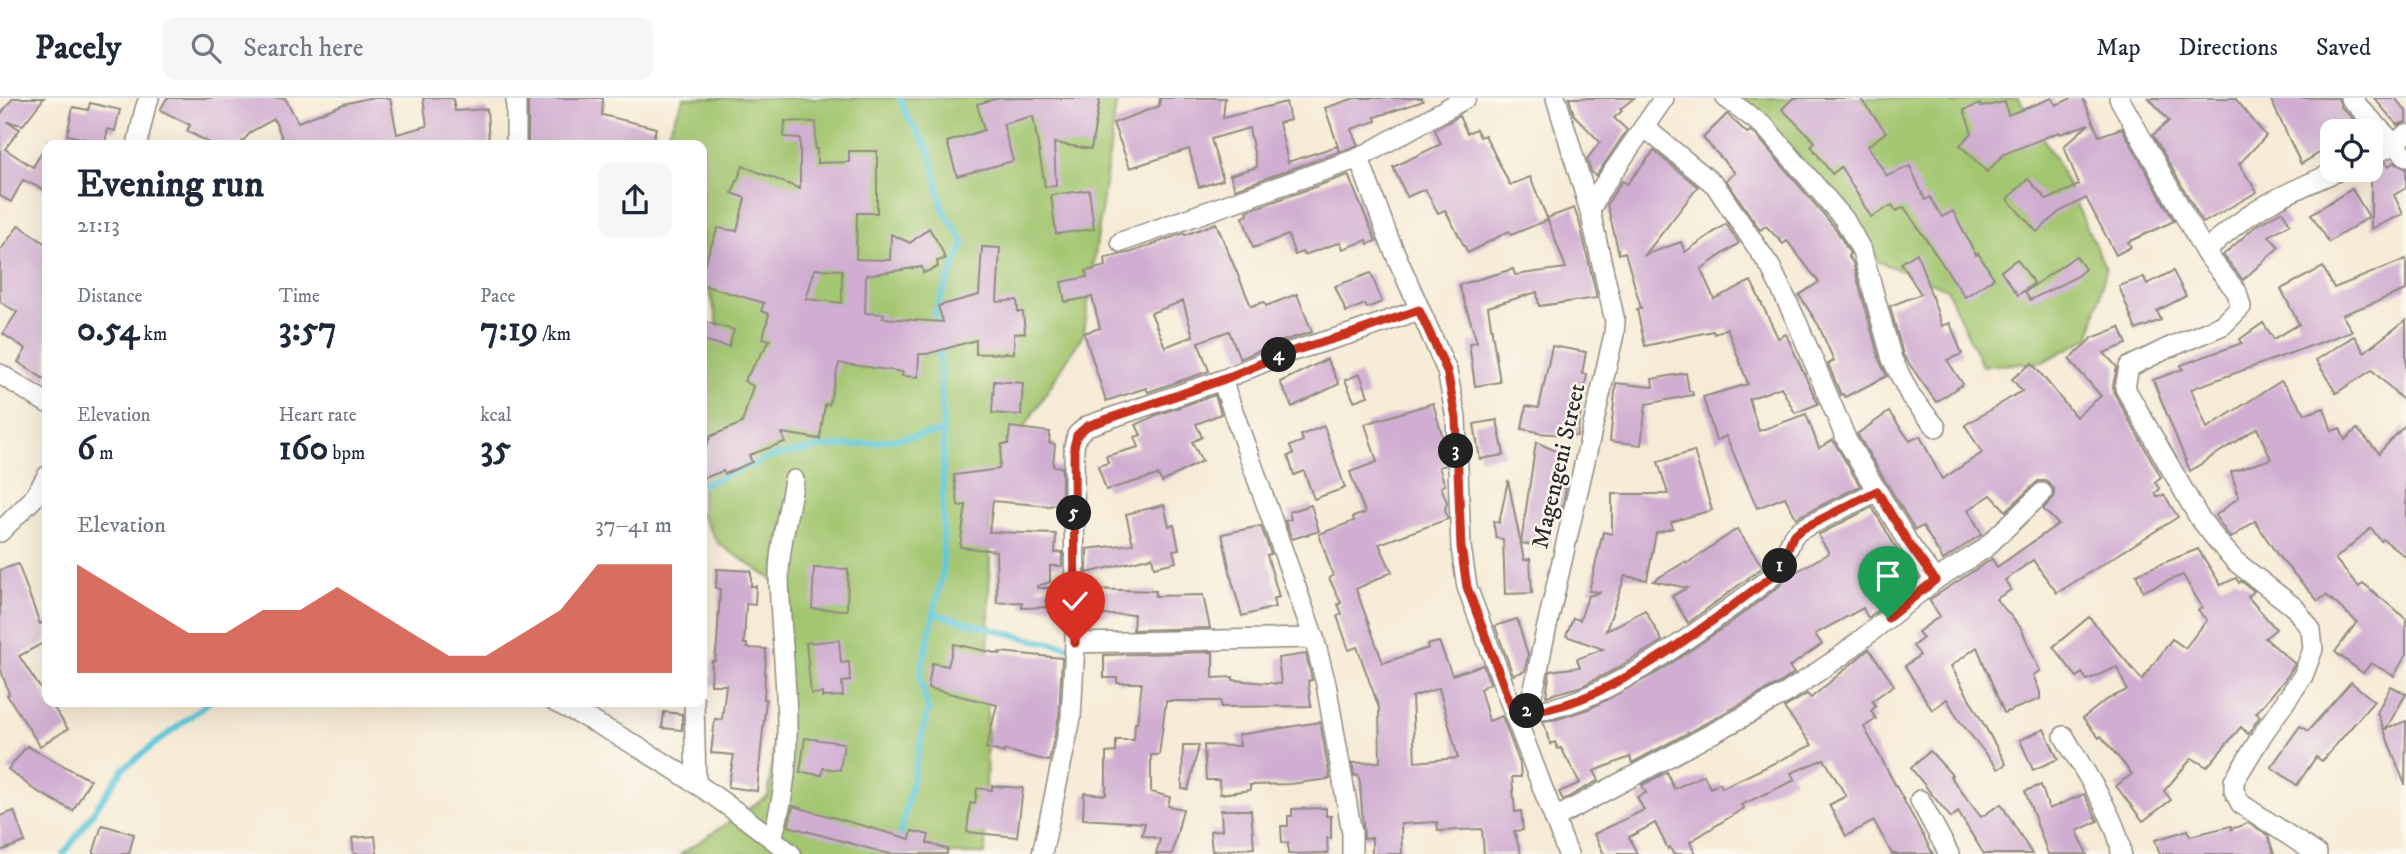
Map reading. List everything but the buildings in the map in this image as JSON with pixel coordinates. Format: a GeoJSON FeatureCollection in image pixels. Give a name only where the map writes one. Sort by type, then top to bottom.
{"type":"FeatureCollection","features":[{"type":"Feature","properties":{"kind":"street"},"geometry":{"type":"LineString","coordinates":[[139,140],[149,98]]}},
{"type":"Feature","properties":{"kind":"street"},"geometry":{"type":"LineString","coordinates":[[516,98],[516,140]]}},
{"type":"Feature","properties":{"kind":"street"},"geometry":{"type":"LineString","coordinates":[[1121,242],[1359,158],[1466,98]]}},
{"type":"Feature","properties":{"kind":"street","name":"Magengeni Street"},"geometry":{"type":"LineString","coordinates":[[1521,716],[1536,685],[1615,321],[1590,211],[1556,98]]}},
{"type":"Feature","properties":{"kind":"street"},"geometry":{"type":"LineString","coordinates":[[1590,211],[1599,192],[1664,98]]}},
{"type":"Feature","properties":{"kind":"street"},"geometry":{"type":"LineString","coordinates":[[1726,98],[1765,127],[1844,219],[1862,251],[1892,359],[1911,397],[1936,427]]}},
{"type":"Feature","properties":{"kind":"street"},"geometry":{"type":"LineString","coordinates":[[2119,98],[2205,252],[2236,292],[2241,307],[2223,325],[2129,367],[2125,387],[2197,516],[2236,562],[2295,608],[2311,630],[2314,649],[2303,676],[2255,746],[2234,781],[2234,791],[2241,804],[2317,854]]}},
{"type":"Feature","properties":{"kind":"street"},"geometry":{"type":"LineString","coordinates":[[2350,98],[2402,145],[2383,152]]}},
{"type":"Feature","properties":{"kind":"street"},"geometry":{"type":"LineString","coordinates":[[1644,127],[1715,185],[1771,268],[1847,441],[1902,533],[1935,580]]}},
{"type":"Feature","properties":{"kind":"street"},"geometry":{"type":"LineString","coordinates":[[1359,158],[1388,237],[1447,371],[1456,418],[1461,547],[1467,587],[1521,716],[1568,854]]}},
{"type":"Feature","properties":{"kind":"street"},"geometry":{"type":"LineString","coordinates":[[2205,252],[2230,227],[2278,197],[2320,179]]}},
{"type":"Feature","properties":{"kind":"street"},"geometry":{"type":"LineString","coordinates":[[1042,854],[1071,718],[1075,643],[1074,447],[1077,435],[1087,426],[1222,380],[1283,354],[1419,310]]}},
{"type":"Feature","properties":{"kind":"street"},"geometry":{"type":"LineString","coordinates":[[0,375],[42,400]]}},
{"type":"Feature","properties":{"kind":"street"},"geometry":{"type":"LineString","coordinates":[[1222,380],[1314,638],[1329,697],[1352,832],[1352,854]]}},
{"type":"Feature","properties":{"kind":"street"},"geometry":{"type":"LineString","coordinates":[[772,838],[780,813],[788,766],[789,719],[779,573],[794,480]]}},
{"type":"Feature","properties":{"kind":"street"},"geometry":{"type":"LineString","coordinates":[[0,532],[33,499],[42,484]]}},
{"type":"Feature","properties":{"kind":"street"},"geometry":{"type":"LineString","coordinates":[[1521,716],[1621,681],[1660,657],[1771,577],[1781,565],[1793,536],[1800,530],[1877,491]]}},
{"type":"Feature","properties":{"kind":"street"},"geometry":{"type":"LineString","coordinates":[[1555,818],[1788,692],[1841,656],[1935,580],[1984,549],[2042,493]]}},
{"type":"Feature","properties":{"kind":"street"},"geometry":{"type":"LineString","coordinates":[[1075,643],[1314,638]]}},
{"type":"Feature","properties":{"kind":"street"},"geometry":{"type":"LineString","coordinates":[[565,707],[622,737],[696,784],[792,854]]}},
{"type":"Feature","properties":{"kind":"street"},"geometry":{"type":"LineString","coordinates":[[694,707],[696,784]]}},
{"type":"Feature","properties":{"kind":"street"},"geometry":{"type":"LineString","coordinates":[[2064,736],[2113,824],[2121,841],[2121,854]]}},
{"type":"Feature","properties":{"kind":"street"},"geometry":{"type":"LineString","coordinates":[[1920,800],[1949,854]]}},
{"type":"Feature","properties":{"kind":"green space"},"geometry":{"type":"Polygon","coordinates":[[[684,98],[1117,98],[1084,333],[991,480],[985,854],[681,854],[768,796],[791,592],[719,544],[707,525],[707,344],[720,333],[707,282],[707,140],[670,140],[668,132],[684,98]]]}},
{"type":"Feature","properties":{"kind":"green space"},"geometry":{"type":"Polygon","coordinates":[[[1742,98],[1951,98],[1952,104],[1981,98],[2019,98],[2056,160],[2106,269],[2090,337],[2043,362],[1982,366],[1947,289],[1872,259],[1742,98]]]}},
{"type":"Feature","properties":{"kind":"waterway"},"geometry":{"type":"LineString","coordinates":[[900,98],[907,116],[930,152],[943,209],[964,243],[935,312],[937,329]]}},
{"type":"Feature","properties":{"kind":"waterway"},"geometry":{"type":"LineString","coordinates":[[707,483],[771,457],[823,447],[856,445],[943,432],[939,343]]}},
{"type":"Feature","properties":{"kind":"waterway"},"geometry":{"type":"LineString","coordinates":[[896,854],[928,709],[920,677],[943,571],[943,432]]}},
{"type":"Feature","properties":{"kind":"waterway"},"geometry":{"type":"LineString","coordinates":[[933,613],[1029,639],[1072,647]]}},
{"type":"Feature","properties":{"kind":"waterway"},"geometry":{"type":"LineString","coordinates":[[64,854],[124,768],[203,707]]}},
{"type":"Feature","properties":{"kind":"route"},"geometry":{"type":"LineString","coordinates":[[1075,643],[1074,447],[1077,435],[1087,426],[1222,380],[1283,354],[1419,310],[1447,371],[1456,418],[1461,547],[1467,587],[1517,721],[1526,711],[1570,702],[1621,681],[1660,657],[1771,577],[1787,554],[1793,536],[1800,530],[1877,491],[1909,544],[1935,580],[1888,618]]}}]}
